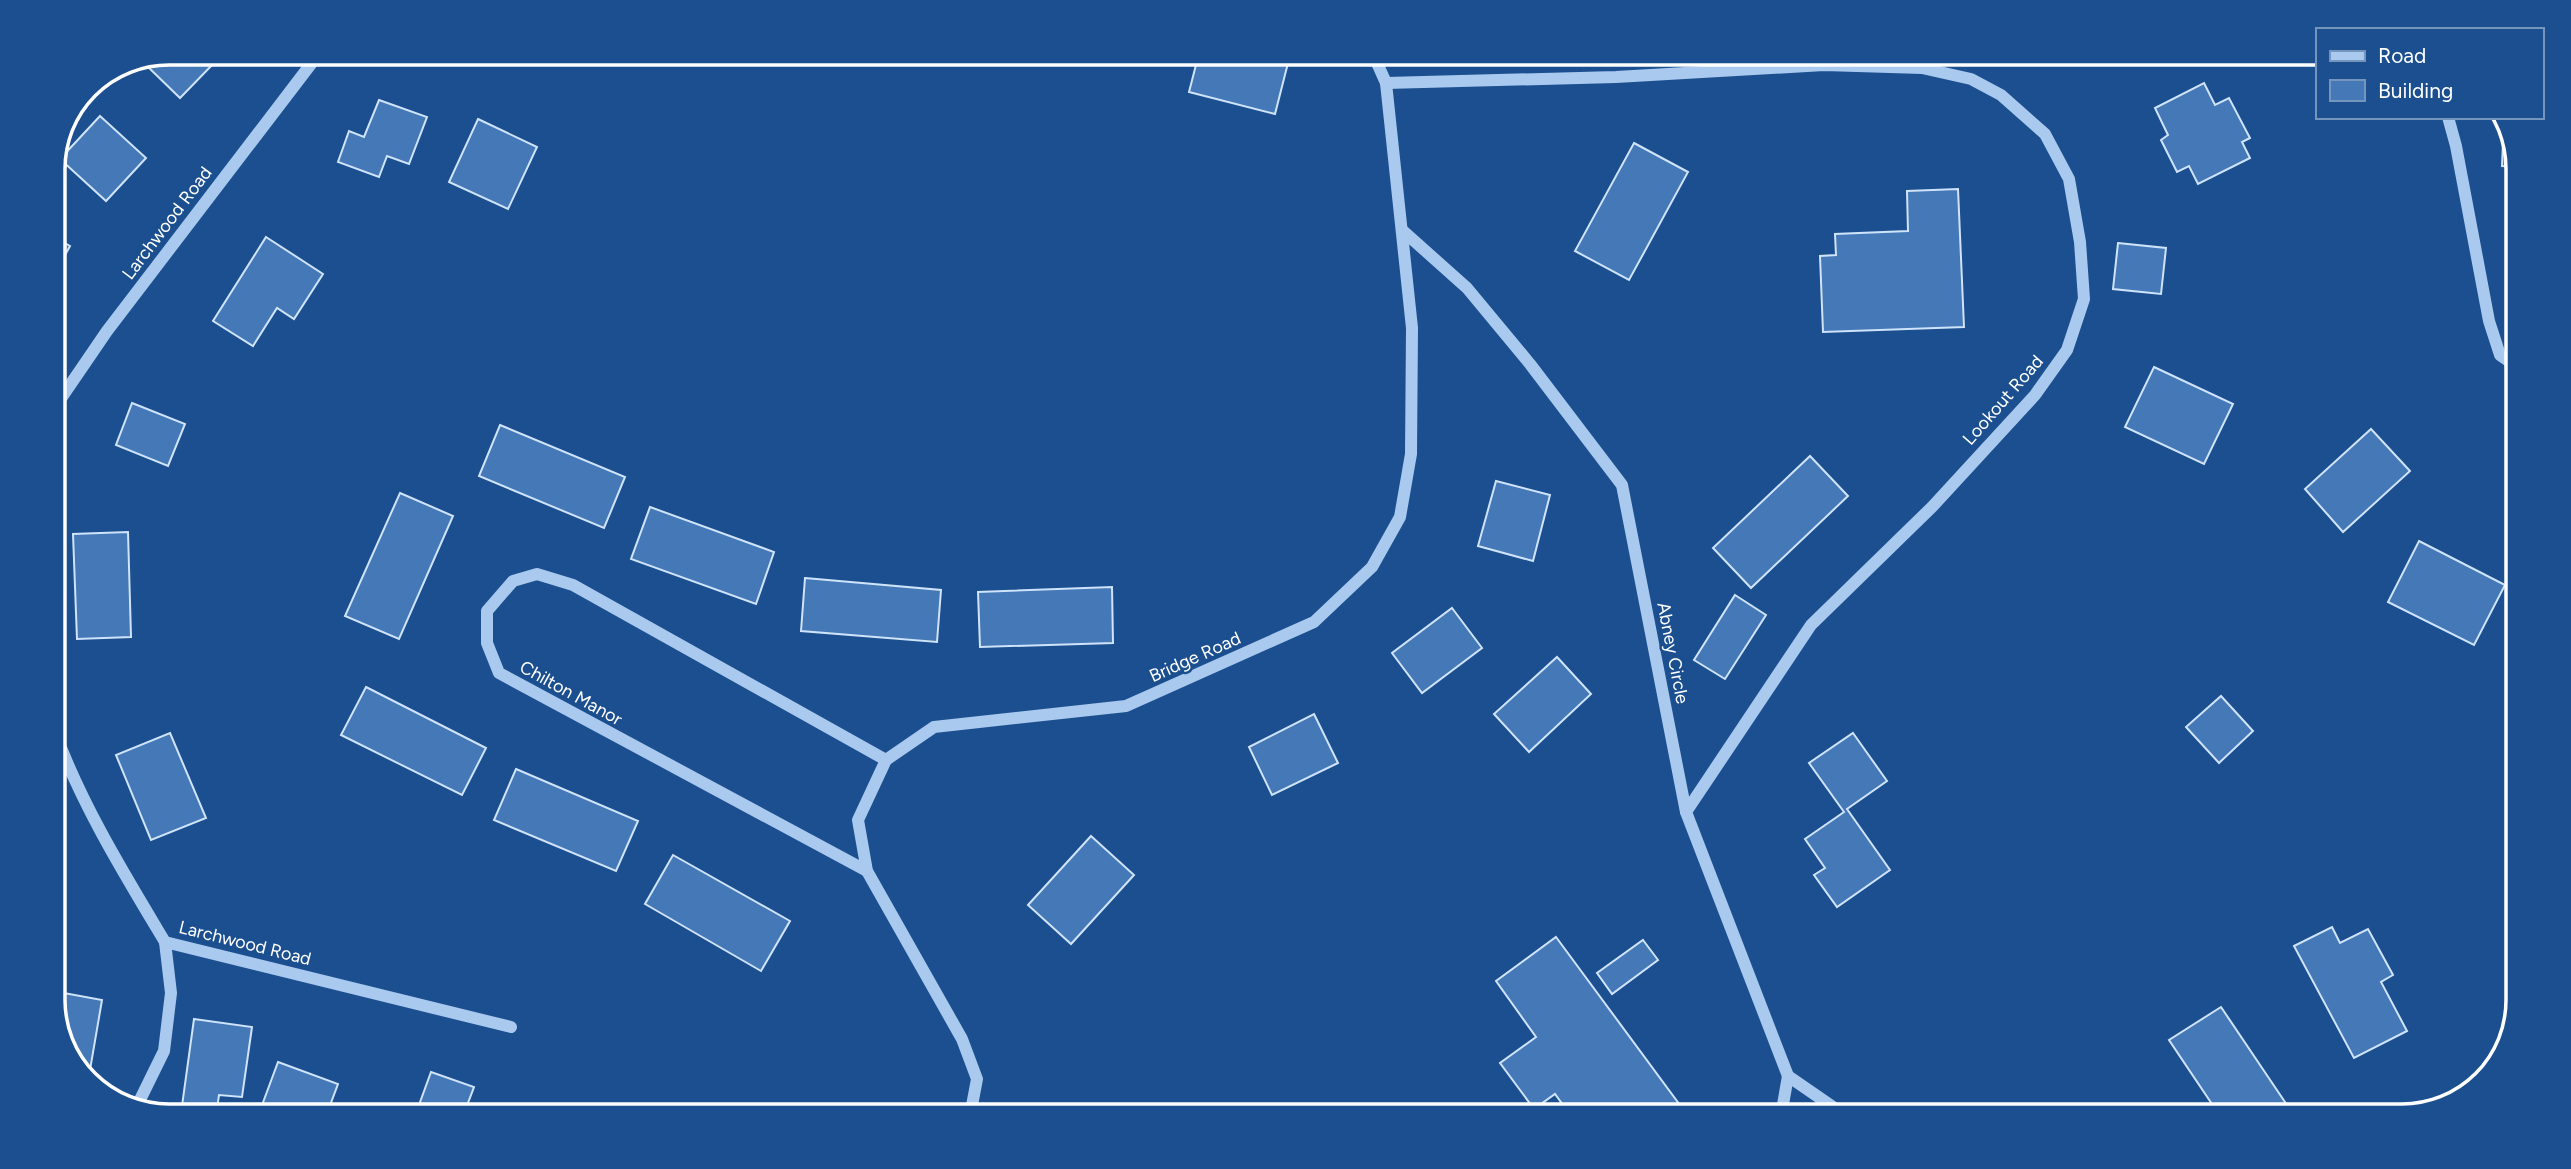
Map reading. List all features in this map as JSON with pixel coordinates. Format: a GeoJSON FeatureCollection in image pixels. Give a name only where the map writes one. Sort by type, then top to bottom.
{"type":"FeatureCollection","features":[{"type":"Feature","properties":{"kind":"street","name":"Larchwood Road"},"geometry":{"type":"LineString","coordinates":[[65,392],[107,331],[311,65]]}},
{"type":"Feature","properties":{"kind":"street","name":"Bridge Road"},"geometry":{"type":"LineString","coordinates":[[886,760],[934,727],[1126,706],[1314,622],[1372,567],[1400,517],[1411,454],[1412,328],[1387,83],[1378,65]]}},
{"type":"Feature","properties":{"kind":"street","name":"Lookout Road"},"geometry":{"type":"LineString","coordinates":[[1387,83],[1616,77],[1824,65],[1922,68],[1970,79],[2001,95],[2045,134],[2069,179],[2080,242],[2084,299],[2067,350],[2035,395],[1931,507],[1811,625],[1686,812]]}},
{"type":"Feature","properties":{"kind":"street"},"geometry":{"type":"LineString","coordinates":[[2449,119],[2489,321],[2500,355],[2506,359]]}},
{"type":"Feature","properties":{"kind":"street","name":"Abney Circle"},"geometry":{"type":"LineString","coordinates":[[1402,230],[1467,288],[1530,364],[1622,485],[1686,812],[1788,1076]]}},
{"type":"Feature","properties":{"kind":"street","name":"Chilton Manor"},"geometry":{"type":"LineString","coordinates":[[867,872],[499,673],[487,643],[487,611],[513,580],[537,574],[573,585],[886,760]]}},
{"type":"Feature","properties":{"kind":"street","name":"Larchwood Road"},"geometry":{"type":"LineString","coordinates":[[65,760],[107,847],[165,942],[511,1027]]}},
{"type":"Feature","properties":{"kind":"street"},"geometry":{"type":"LineString","coordinates":[[886,760],[858,820],[867,872],[962,1039],[976,1079],[972,1104]]}},
{"type":"Feature","properties":{"kind":"street"},"geometry":{"type":"LineString","coordinates":[[140,1100],[164,1051],[171,993],[165,942]]}},
{"type":"Feature","properties":{"kind":"street"},"geometry":{"type":"LineString","coordinates":[[1783,1104],[1788,1076],[1829,1104]]}},
{"type":"Feature","properties":{"kind":"building"},"geometry":{"type":"Polygon","coordinates":[[[212,65],[180,98],[148,67],[212,65]]]}},
{"type":"Feature","properties":{"kind":"building"},"geometry":{"type":"Polygon","coordinates":[[[1196,65],[1287,65],[1275,114],[1189,92],[1196,65]]]}},
{"type":"Feature","properties":{"kind":"building"},"geometry":{"type":"Polygon","coordinates":[[[2204,83],[2215,105],[2229,98],[2250,138],[2242,142],[2250,158],[2198,184],[2189,166],[2177,172],[2161,140],[2168,135],[2155,108],[2204,83]]]}},
{"type":"Feature","properties":{"kind":"building"},"geometry":{"type":"Polygon","coordinates":[[[379,100],[427,117],[409,164],[387,156],[379,177],[338,162],[349,131],[364,137],[379,100]]]}},
{"type":"Feature","properties":{"kind":"building"},"geometry":{"type":"Polygon","coordinates":[[[100,116],[146,158],[106,201],[65,164],[66,152],[100,116]]]}},
{"type":"Feature","properties":{"kind":"building"},"geometry":{"type":"Polygon","coordinates":[[[478,119],[537,147],[508,209],[449,182],[478,119]]]}},
{"type":"Feature","properties":{"kind":"building"},"geometry":{"type":"Polygon","coordinates":[[[1634,143],[1688,172],[1629,280],[1575,251],[1634,143]]]}},
{"type":"Feature","properties":{"kind":"building"},"geometry":{"type":"Polygon","coordinates":[[[2503,143],[2506,166],[2502,166],[2503,143]]]}},
{"type":"Feature","properties":{"kind":"building"},"geometry":{"type":"Polygon","coordinates":[[[1958,189],[1964,327],[1823,332],[1820,256],[1836,255],[1835,234],[1908,231],[1907,191],[1958,189]]]}},
{"type":"Feature","properties":{"kind":"building"},"geometry":{"type":"Polygon","coordinates":[[[266,237],[323,274],[294,319],[277,308],[253,346],[213,321],[266,237]]]}},
{"type":"Feature","properties":{"kind":"building"},"geometry":{"type":"Polygon","coordinates":[[[2118,243],[2166,248],[2161,294],[2113,289],[2118,243]]]}},
{"type":"Feature","properties":{"kind":"building"},"geometry":{"type":"Polygon","coordinates":[[[2154,367],[2233,404],[2204,464],[2125,427],[2154,367]]]}},
{"type":"Feature","properties":{"kind":"building"},"geometry":{"type":"Polygon","coordinates":[[[132,403],[185,424],[168,466],[116,445],[132,403]]]}},
{"type":"Feature","properties":{"kind":"building"},"geometry":{"type":"Polygon","coordinates":[[[500,425],[625,477],[604,528],[479,476],[500,425]]]}},
{"type":"Feature","properties":{"kind":"building"},"geometry":{"type":"Polygon","coordinates":[[[2371,429],[2410,471],[2343,532],[2305,489],[2371,429]]]}},
{"type":"Feature","properties":{"kind":"building"},"geometry":{"type":"Polygon","coordinates":[[[1810,456],[1848,496],[1751,588],[1713,548],[1810,456]]]}},
{"type":"Feature","properties":{"kind":"building"},"geometry":{"type":"Polygon","coordinates":[[[1496,481],[1550,495],[1533,561],[1478,546],[1496,481]]]}},
{"type":"Feature","properties":{"kind":"building"},"geometry":{"type":"Polygon","coordinates":[[[400,493],[453,516],[399,639],[345,616],[400,493]]]}},
{"type":"Feature","properties":{"kind":"building"},"geometry":{"type":"Polygon","coordinates":[[[650,507],[774,552],[756,604],[631,559],[650,507]]]}},
{"type":"Feature","properties":{"kind":"building"},"geometry":{"type":"Polygon","coordinates":[[[128,532],[131,637],[77,639],[73,534],[128,532]]]}},
{"type":"Feature","properties":{"kind":"building"},"geometry":{"type":"Polygon","coordinates":[[[2419,541],[2505,585],[2474,645],[2388,602],[2419,541]]]}},
{"type":"Feature","properties":{"kind":"building"},"geometry":{"type":"Polygon","coordinates":[[[805,578],[941,590],[937,642],[801,631],[805,578]]]}},
{"type":"Feature","properties":{"kind":"building"},"geometry":{"type":"Polygon","coordinates":[[[1112,587],[1113,643],[980,647],[978,592],[1112,587]]]}},
{"type":"Feature","properties":{"kind":"building"},"geometry":{"type":"Polygon","coordinates":[[[1735,595],[1766,615],[1725,679],[1694,660],[1735,595]]]}},
{"type":"Feature","properties":{"kind":"building"},"geometry":{"type":"Polygon","coordinates":[[[1452,608],[1482,648],[1422,693],[1392,653],[1452,608]]]}},
{"type":"Feature","properties":{"kind":"building"},"geometry":{"type":"Polygon","coordinates":[[[1557,657],[1591,694],[1529,752],[1494,714],[1557,657]]]}},
{"type":"Feature","properties":{"kind":"building"},"geometry":{"type":"Polygon","coordinates":[[[366,687],[486,748],[462,795],[341,735],[366,687]]]}},
{"type":"Feature","properties":{"kind":"building"},"geometry":{"type":"Polygon","coordinates":[[[2221,696],[2253,731],[2219,763],[2186,727],[2221,696]]]}},
{"type":"Feature","properties":{"kind":"building"},"geometry":{"type":"Polygon","coordinates":[[[1314,714],[1338,763],[1272,795],[1249,747],[1314,714]]]}},
{"type":"Feature","properties":{"kind":"building"},"geometry":{"type":"Polygon","coordinates":[[[170,733],[206,818],[151,840],[116,755],[170,733]]]}},
{"type":"Feature","properties":{"kind":"building"},"geometry":{"type":"Polygon","coordinates":[[[1853,733],[1887,781],[1847,809],[1890,870],[1837,907],[1814,875],[1825,868],[1805,839],[1844,812],[1809,763],[1853,733]]]}},
{"type":"Feature","properties":{"kind":"building"},"geometry":{"type":"Polygon","coordinates":[[[516,769],[638,821],[616,871],[494,820],[516,769]]]}},
{"type":"Feature","properties":{"kind":"building"},"geometry":{"type":"Polygon","coordinates":[[[1091,836],[1134,875],[1071,944],[1028,905],[1091,836]]]}},
{"type":"Feature","properties":{"kind":"building"},"geometry":{"type":"Polygon","coordinates":[[[673,855],[790,921],[761,971],[645,904],[673,855]]]}},
{"type":"Feature","properties":{"kind":"building"},"geometry":{"type":"Polygon","coordinates":[[[2332,927],[2340,943],[2368,929],[2393,975],[2381,982],[2407,1031],[2354,1058],[2294,946],[2332,927]]]}},
{"type":"Feature","properties":{"kind":"building"},"geometry":{"type":"Polygon","coordinates":[[[1556,937],[1679,1104],[1562,1104],[1555,1094],[1541,1104],[1530,1104],[1500,1063],[1536,1037],[1496,981],[1556,937]]]}},
{"type":"Feature","properties":{"kind":"building"},"geometry":{"type":"Polygon","coordinates":[[[1643,940],[1658,960],[1612,994],[1597,973],[1643,940]]]}},
{"type":"Feature","properties":{"kind":"building"},"geometry":{"type":"Polygon","coordinates":[[[65,993],[102,1000],[90,1068],[70,1034],[65,993]]]}},
{"type":"Feature","properties":{"kind":"building"},"geometry":{"type":"Polygon","coordinates":[[[2221,1007],[2286,1104],[2212,1104],[2169,1040],[2221,1007]]]}},
{"type":"Feature","properties":{"kind":"building"},"geometry":{"type":"Polygon","coordinates":[[[194,1019],[252,1027],[242,1097],[219,1095],[218,1104],[182,1104],[194,1019]]]}},
{"type":"Feature","properties":{"kind":"building"},"geometry":{"type":"Polygon","coordinates":[[[278,1062],[338,1084],[330,1104],[262,1104],[278,1062]]]}},
{"type":"Feature","properties":{"kind":"building"},"geometry":{"type":"Polygon","coordinates":[[[431,1072],[474,1087],[468,1104],[419,1104],[431,1072]]]}}]}
